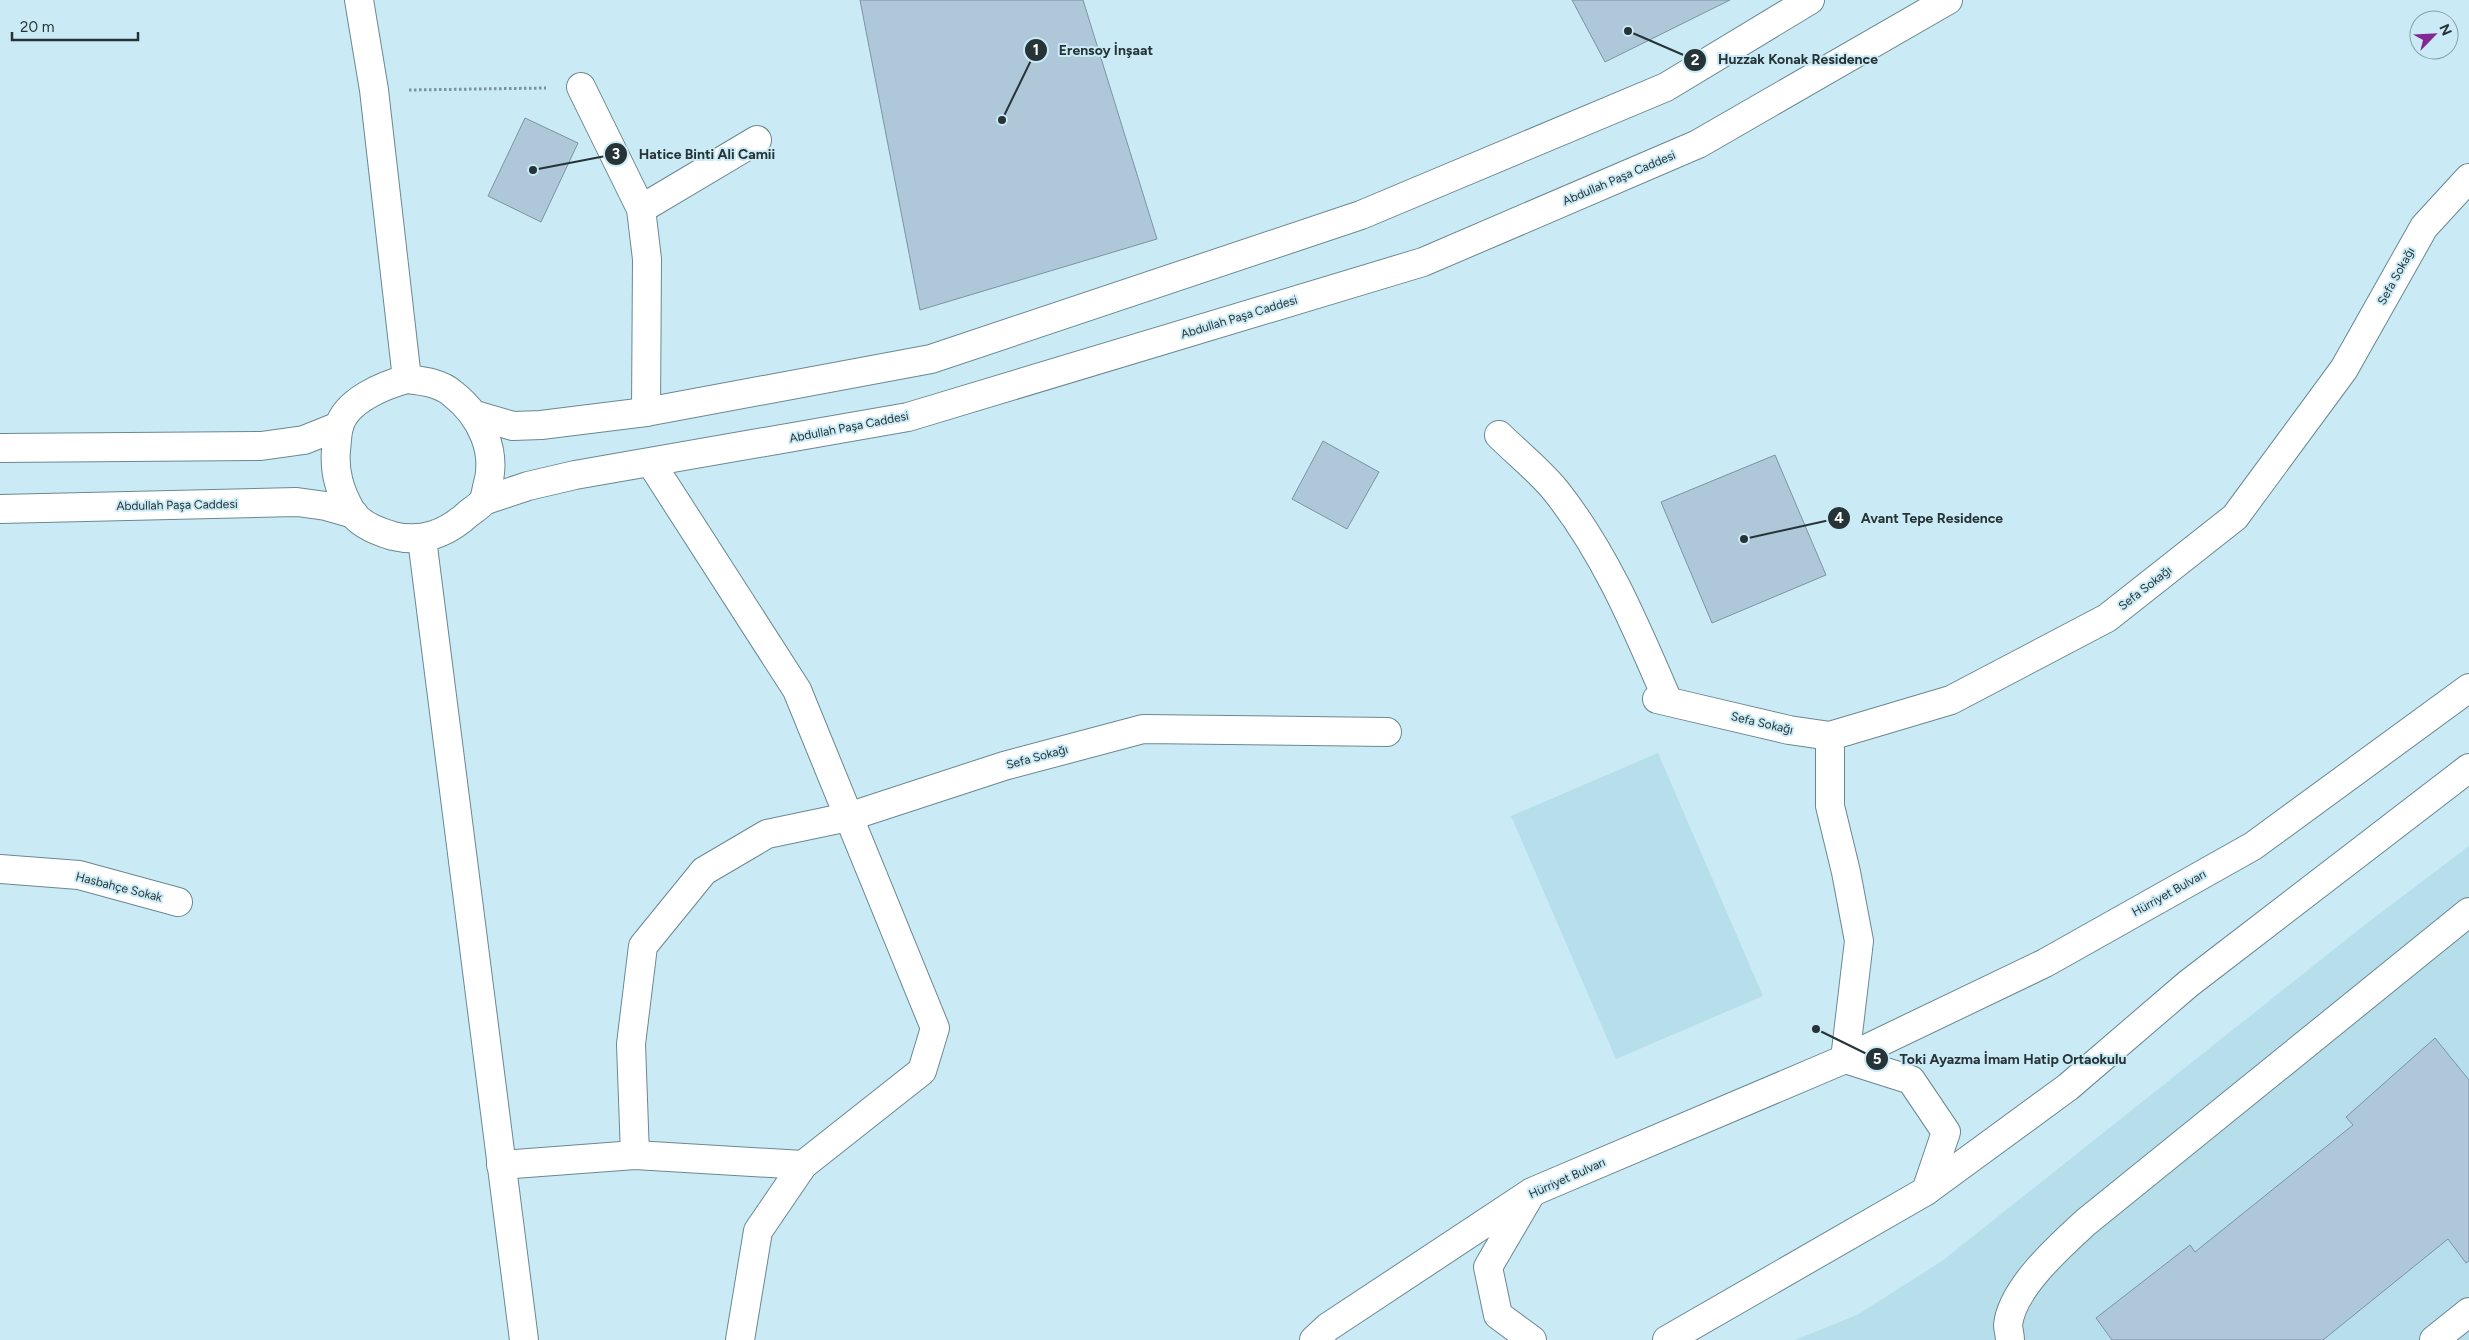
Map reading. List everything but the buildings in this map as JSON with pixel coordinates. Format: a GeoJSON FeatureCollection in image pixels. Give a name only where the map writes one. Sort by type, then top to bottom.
{"type":"FeatureCollection","features":[{"type":"Feature","properties":{"kind":"main road"},"geometry":{"type":"LineString","coordinates":[[359,0],[374,90],[407,379]]}},
{"type":"Feature","properties":{"kind":"main road"},"geometry":{"type":"LineString","coordinates":[[475,415],[513,426],[522,426],[646,412],[931,359],[1361,215],[1666,87],[1810,0]]}},
{"type":"Feature","properties":{"kind":"main road","name":"Abdullah Paşa Caddesi"},"geometry":{"type":"LineString","coordinates":[[483,501],[528,486],[575,475],[908,417],[1423,262],[1698,144],[1948,0]]}},
{"type":"Feature","properties":{"kind":"main road"},"geometry":{"type":"LineString","coordinates":[[581,87],[641,210],[646,259],[646,412]]}},
{"type":"Feature","properties":{"kind":"main road"},"geometry":{"type":"LineString","coordinates":[[641,210],[757,140]]}},
{"type":"Feature","properties":{"kind":"main road","name":"Sefa Sokağı"},"geometry":{"type":"LineString","coordinates":[[1499,434],[1555,489],[1597,547],[1633,620],[1662,700],[1790,730],[1830,736],[1950,700],[2107,618],[2235,517],[2344,369],[2424,227],[2469,178]]}},
{"type":"Feature","properties":{"kind":"main road"},"geometry":{"type":"LineString","coordinates":[[407,379],[438,385],[452,393],[475,415],[488,445],[490,463],[490,477],[483,501],[444,532],[422,539],[406,539],[387,534],[369,526],[354,514],[340,492],[336,474],[339,426],[351,408],[365,396],[382,386],[407,379]]}},
{"type":"Feature","properties":{"kind":"main road"},"geometry":{"type":"LineString","coordinates":[[0,448],[261,446],[304,440],[339,426]]}},
{"type":"Feature","properties":{"kind":"main road"},"geometry":{"type":"LineString","coordinates":[[650,463],[797,690],[935,1028],[922,1071],[802,1165],[758,1231],[740,1340]]}},
{"type":"Feature","properties":{"kind":"main road","name":"Abdullah Paşa Caddesi"},"geometry":{"type":"LineString","coordinates":[[0,509],[297,502],[326,506],[354,514]]}},
{"type":"Feature","properties":{"kind":"main road"},"geometry":{"type":"LineString","coordinates":[[422,539],[524,1340]]}},
{"type":"Feature","properties":{"kind":"main road","name":"Hürriyet Bulvarı"},"geometry":{"type":"LineString","coordinates":[[1314,1340],[1328,1327],[1532,1192],[1845,1059],[2045,963],[2253,846],[2469,688]]}},
{"type":"Feature","properties":{"kind":"main road","name":"Sefa Sokağı"},"geometry":{"type":"LineString","coordinates":[[635,1155],[631,1044],[643,946],[704,871],[767,834],[848,816],[1004,766],[1143,729],[1387,732]]}},
{"type":"Feature","properties":{"kind":"main road"},"geometry":{"type":"LineString","coordinates":[[1830,736],[1830,806],[1846,872],[1859,940],[1845,1059],[1910,1080],[1946,1132],[1926,1191]]}},
{"type":"Feature","properties":{"kind":"main road"},"geometry":{"type":"LineString","coordinates":[[1667,1340],[1926,1191],[2068,1087],[2188,984],[2469,768]]}},
{"type":"Feature","properties":{"kind":"main road","name":"Hasbahçe Sokak"},"geometry":{"type":"LineString","coordinates":[[0,869],[79,876],[178,902]]}},
{"type":"Feature","properties":{"kind":"main road"},"geometry":{"type":"LineString","coordinates":[[2010,1340],[2008,1324],[2020,1293],[2058,1248],[2094,1216],[2469,912]]}},
{"type":"Feature","properties":{"kind":"main road"},"geometry":{"type":"LineString","coordinates":[[501,1165],[635,1155],[802,1165]]}},
{"type":"Feature","properties":{"kind":"main road"},"geometry":{"type":"LineString","coordinates":[[1532,1192],[1488,1267],[1498,1315],[1532,1340]]}},
{"type":"Feature","properties":{"kind":"main road"},"geometry":{"type":"LineString","coordinates":[[2434,1340],[2469,1312]]}},
{"type":"Feature","properties":{"kind":"path"},"geometry":{"type":"LineString","coordinates":[[374,90],[581,87]]}},
{"type":"Feature","properties":{"kind":"shaded area"},"geometry":{"type":"Polygon","coordinates":[[[1658,753],[1763,996],[1616,1059],[1511,816],[1658,753]]]}},
{"type":"Feature","properties":{"kind":"shaded area"},"geometry":{"type":"Polygon","coordinates":[[[2469,846],[2469,1340],[1795,1340],[1857,1315],[1942,1261],[2362,927],[2469,846]]]}},
{"type":"Feature","properties":{"kind":"place","name":"Huzzak Konak Residence"},"geometry":{"type":"Point","coordinates":[1628,31]}},
{"type":"Feature","properties":{"kind":"place","name":"Erensoy İnşaat"},"geometry":{"type":"Point","coordinates":[1002,120]}},
{"type":"Feature","properties":{"kind":"place","name":"Hatice Binti Ali Camii"},"geometry":{"type":"Point","coordinates":[533,170]}},
{"type":"Feature","properties":{"kind":"place","name":"Avant Tepe Residence"},"geometry":{"type":"Point","coordinates":[1744,539]}},
{"type":"Feature","properties":{"kind":"place","name":"Toki Ayazma İmam Hatip Ortaokulu"},"geometry":{"type":"Point","coordinates":[1816,1029]}}]}
